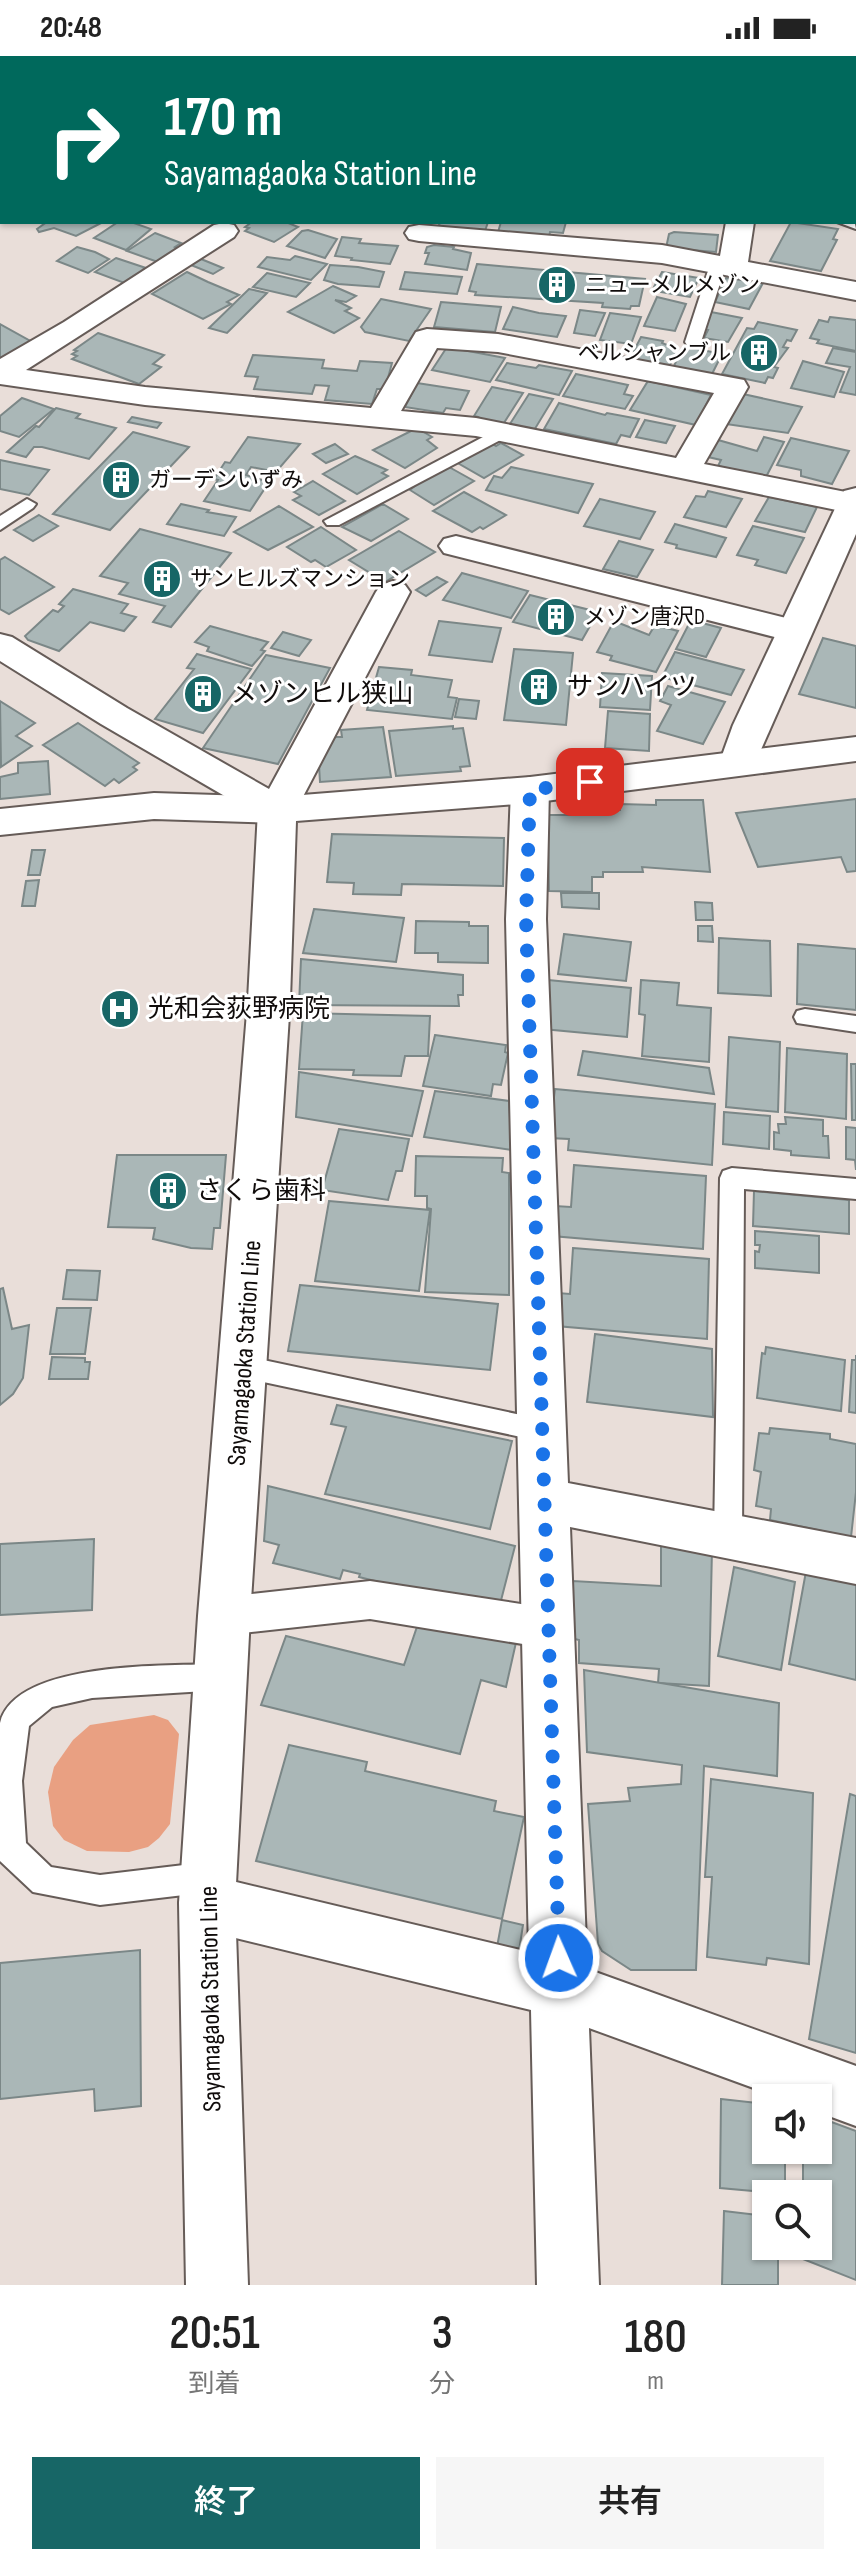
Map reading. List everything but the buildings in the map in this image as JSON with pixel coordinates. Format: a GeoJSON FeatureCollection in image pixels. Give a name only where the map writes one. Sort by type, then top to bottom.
{"type":"FeatureCollection","features":[{"type":"Feature","properties":{"kind":"street"},"geometry":{"type":"LineString","coordinates":[[726,266],[739,224]]}},
{"type":"Feature","properties":{"kind":"street"},"geometry":{"type":"LineString","coordinates":[[408,263],[421,227],[581,234],[662,254],[856,291]]}},
{"type":"Feature","properties":{"kind":"street"},"geometry":{"type":"LineString","coordinates":[[0,373],[224,231]]}},
{"type":"Feature","properties":{"kind":"street"},"geometry":{"type":"LineString","coordinates":[[382,416],[427,338],[498,343],[733,387],[685,469]]}},
{"type":"Feature","properties":{"kind":"street"},"geometry":{"type":"LineString","coordinates":[[0,373],[145,396],[382,416],[502,432],[855,502],[751,725],[739,761]]}},
{"type":"Feature","properties":{"kind":"street"},"geometry":{"type":"LineString","coordinates":[[456,546],[794,631]]}},
{"type":"Feature","properties":{"kind":"street"},"geometry":{"type":"LineString","coordinates":[[277,810],[393,592]]}},
{"type":"Feature","properties":{"kind":"street"},"geometry":{"type":"LineString","coordinates":[[0,645],[114,716],[277,810]]}},
{"type":"Feature","properties":{"kind":"street"},"geometry":{"type":"LineString","coordinates":[[0,822],[154,806],[277,810],[530,790],[739,761],[856,749]]}},
{"type":"Feature","properties":{"kind":"street"},"geometry":{"type":"LineString","coordinates":[[530,790],[526,919],[568,2285]]}},
{"type":"Feature","properties":{"kind":"street","name":"Sayamagaoka Station Line"},"geometry":{"type":"LineString","coordinates":[[217,2285],[208,1890],[224,1616],[245,1367],[269,1000],[277,810]]}},
{"type":"Feature","properties":{"kind":"street"},"geometry":{"type":"LineString","coordinates":[[544,1500],[856,1561]]}},
{"type":"Feature","properties":{"kind":"street"},"geometry":{"type":"LineString","coordinates":[[224,1616],[370,1600],[547,1628]]}},
{"type":"Feature","properties":{"kind":"street"},"geometry":{"type":"LineString","coordinates":[[208,1890],[560,1988],[856,2096]]}},
{"type":"Feature","properties":{"kind":"lane"},"geometry":{"type":"LineString","coordinates":[[693,342],[726,266]]}},
{"type":"Feature","properties":{"kind":"lane"},"geometry":{"type":"LineString","coordinates":[[333,521],[502,432]]}},
{"type":"Feature","properties":{"kind":"lane"},"geometry":{"type":"LineString","coordinates":[[0,525],[27,504]]}},
{"type":"Feature","properties":{"kind":"lane"},"geometry":{"type":"LineString","coordinates":[[805,1017],[856,1024]]}},
{"type":"Feature","properties":{"kind":"lane"},"geometry":{"type":"LineString","coordinates":[[728,1537],[732,1178],[856,1189]]}},
{"type":"Feature","properties":{"kind":"lane"},"geometry":{"type":"LineString","coordinates":[[245,1367],[540,1430]]}},
{"type":"Feature","properties":{"kind":"lane"},"geometry":{"type":"LineString","coordinates":[[208,1890],[100,1890],[44,1881],[11,1850],[7,1781],[15,1719],[45,1695],[92,1684],[222,1677]]}},
{"type":"Feature","properties":{"kind":"shaded area"},"geometry":{"type":"Polygon","coordinates":[[[154,1715],[168,1720],[179,1734],[170,1824],[148,1847],[129,1852],[87,1851],[64,1840],[53,1826],[48,1792],[54,1767],[73,1740],[90,1725],[154,1715]]]}},
{"type":"Feature","properties":{"kind":"place","name":"ニューメルメゾン"},"geometry":{"type":"Point","coordinates":[557,285]}},
{"type":"Feature","properties":{"kind":"place","name":"ベルシャンブル"},"geometry":{"type":"Point","coordinates":[759,353]}},
{"type":"Feature","properties":{"kind":"place","name":"ガーデンいずみ"},"geometry":{"type":"Point","coordinates":[121,480]}},
{"type":"Feature","properties":{"kind":"place","name":"サンヒルズマンション"},"geometry":{"type":"Point","coordinates":[162,579]}},
{"type":"Feature","properties":{"kind":"place","name":"メゾン唐沢D"},"geometry":{"type":"Point","coordinates":[556,617]}},
{"type":"Feature","properties":{"kind":"place","name":"サンハイツ"},"geometry":{"type":"Point","coordinates":[539,687]}},
{"type":"Feature","properties":{"kind":"place","name":"メゾンヒル狭山"},"geometry":{"type":"Point","coordinates":[203,694]}},
{"type":"Feature","properties":{"kind":"place","name":"光和会荻野病院"},"geometry":{"type":"Point","coordinates":[120,1009]}},
{"type":"Feature","properties":{"kind":"place","name":"さくら歯科"},"geometry":{"type":"Point","coordinates":[168,1191]}},
{"type":"Feature","properties":{"kind":"route"},"geometry":{"type":"LineString","coordinates":[[559,1958],[526,919],[530,790],[590,782]]}}]}
